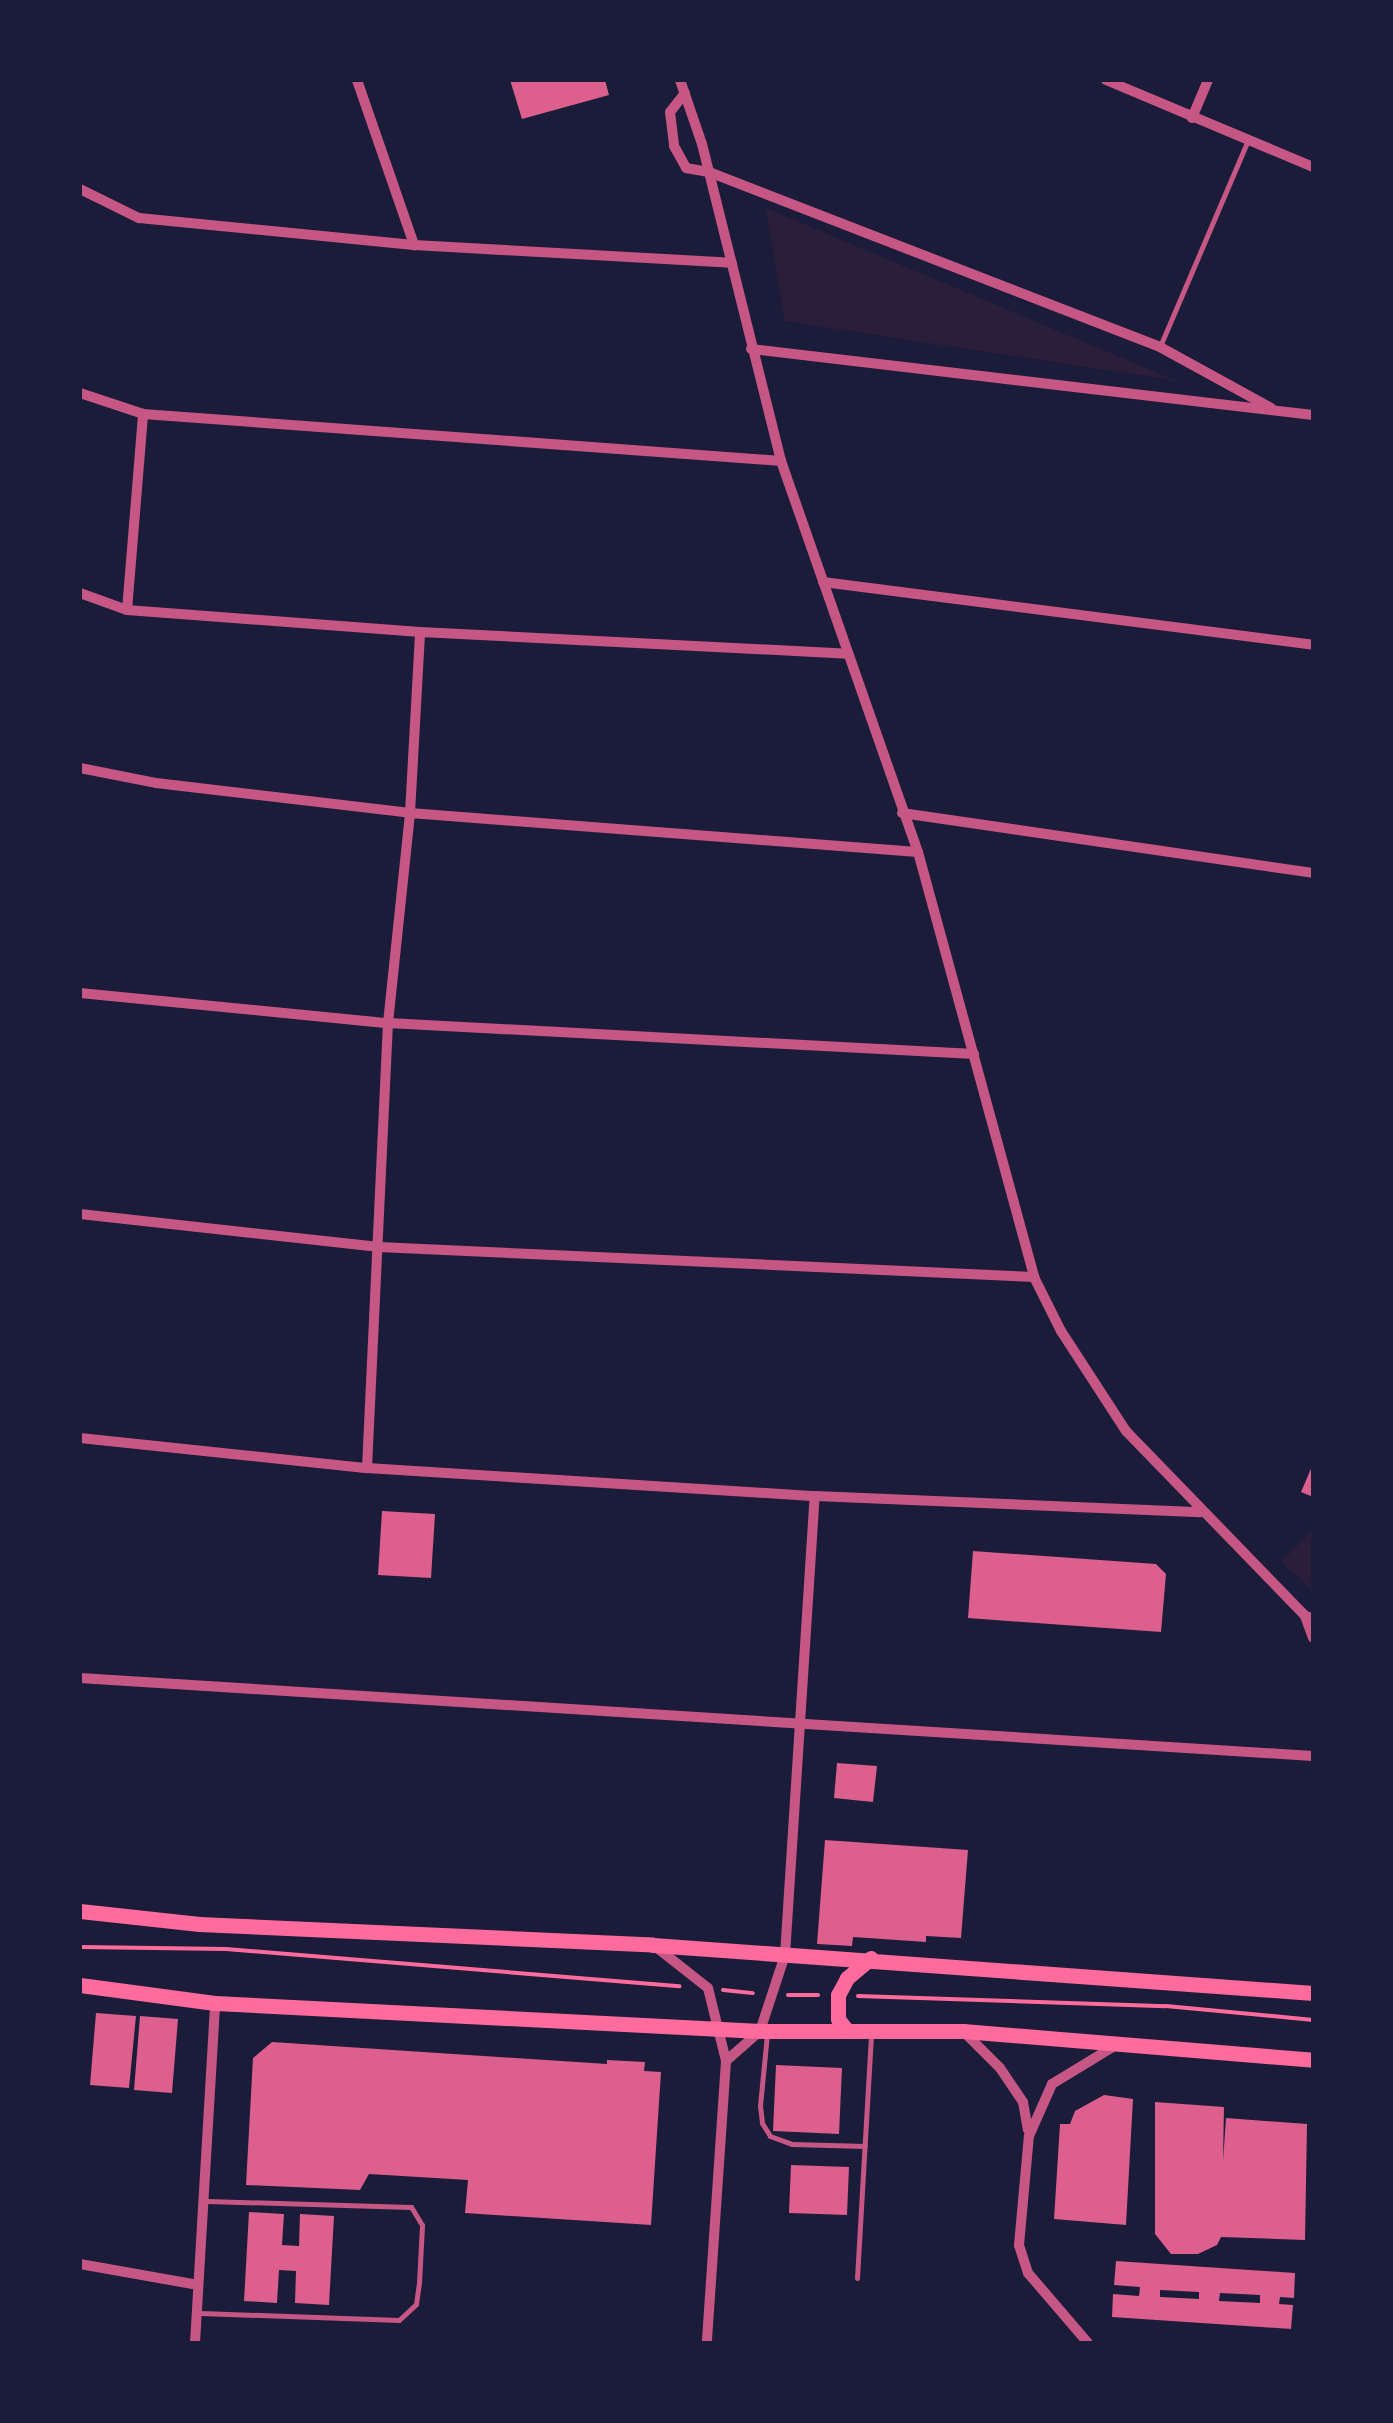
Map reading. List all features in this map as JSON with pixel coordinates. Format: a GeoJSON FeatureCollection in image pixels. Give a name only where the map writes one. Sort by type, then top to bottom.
{"type":"FeatureCollection","features":[{"type":"Feature","properties":{"kind":"main road"},"geometry":{"type":"LineString","coordinates":[[80,1911],[200,1924],[872,1958],[1313,1993]]}},
{"type":"Feature","properties":{"kind":"main road"},"geometry":{"type":"LineString","coordinates":[[846,2028],[838,2019],[838,1995],[847,1978],[872,1958]]}},
{"type":"Feature","properties":{"kind":"main road"},"geometry":{"type":"LineString","coordinates":[[80,1985],[215,2003],[764,2031],[963,2031],[1313,2060]]}},
{"type":"Feature","properties":{"kind":"street"},"geometry":{"type":"LineString","coordinates":[[357,80],[414,246]]}},
{"type":"Feature","properties":{"kind":"street"},"geometry":{"type":"LineString","coordinates":[[680,80],[708,172],[782,460],[918,852],[1034,1278],[1061,1331],[1126,1430],[1202,1512],[1309,1617],[1312,1636]]}},
{"type":"Feature","properties":{"kind":"street"},"geometry":{"type":"LineString","coordinates":[[1106,80],[1313,167]]}},
{"type":"Feature","properties":{"kind":"street"},"geometry":{"type":"LineString","coordinates":[[1192,118],[1208,80]]}},
{"type":"Feature","properties":{"kind":"street"},"geometry":{"type":"LineString","coordinates":[[685,94],[670,112],[674,146],[686,168],[708,172],[1160,347],[1272,408]]}},
{"type":"Feature","properties":{"kind":"street"},"geometry":{"type":"LineString","coordinates":[[80,188],[139,218],[414,246],[731,264]]}},
{"type":"Feature","properties":{"kind":"street"},"geometry":{"type":"LineString","coordinates":[[751,349],[1313,415]]}},
{"type":"Feature","properties":{"kind":"street"},"geometry":{"type":"LineString","coordinates":[[80,393],[143,414],[782,460]]}},
{"type":"Feature","properties":{"kind":"street"},"geometry":{"type":"LineString","coordinates":[[127,610],[143,414]]}},
{"type":"Feature","properties":{"kind":"street"},"geometry":{"type":"LineString","coordinates":[[824,582],[1313,644]]}},
{"type":"Feature","properties":{"kind":"street"},"geometry":{"type":"LineString","coordinates":[[80,593],[127,610],[420,632],[847,654]]}},
{"type":"Feature","properties":{"kind":"street"},"geometry":{"type":"LineString","coordinates":[[367,1468],[388,1023],[410,813],[420,632]]}},
{"type":"Feature","properties":{"kind":"street"},"geometry":{"type":"LineString","coordinates":[[80,768],[156,783],[410,813],[918,852]]}},
{"type":"Feature","properties":{"kind":"street"},"geometry":{"type":"LineString","coordinates":[[902,813],[1313,873]]}},
{"type":"Feature","properties":{"kind":"street"},"geometry":{"type":"LineString","coordinates":[[80,992],[388,1023],[974,1054]]}},
{"type":"Feature","properties":{"kind":"street"},"geometry":{"type":"LineString","coordinates":[[80,1214],[379,1247],[1034,1278]]}},
{"type":"Feature","properties":{"kind":"street"},"geometry":{"type":"LineString","coordinates":[[80,1438],[367,1468],[815,1496],[1202,1512]]}},
{"type":"Feature","properties":{"kind":"street"},"geometry":{"type":"LineString","coordinates":[[726,2060],[764,2031],[785,1955],[815,1496]]}},
{"type":"Feature","properties":{"kind":"street"},"geometry":{"type":"LineString","coordinates":[[80,1678],[1313,1756]]}},
{"type":"Feature","properties":{"kind":"street"},"geometry":{"type":"LineString","coordinates":[[653,1944],[708,1988],[726,2060],[707,2343]]}},
{"type":"Feature","properties":{"kind":"street"},"geometry":{"type":"LineString","coordinates":[[195,2343],[215,2003]]}},
{"type":"Feature","properties":{"kind":"street"},"geometry":{"type":"LineString","coordinates":[[963,2031],[1000,2068],[1023,2102],[1028,2136],[1019,2245],[1028,2273],[1088,2343]]}},
{"type":"Feature","properties":{"kind":"street"},"geometry":{"type":"LineString","coordinates":[[1028,2136],[1052,2084],[1116,2044]]}},
{"type":"Feature","properties":{"kind":"street"},"geometry":{"type":"LineString","coordinates":[[80,2264],[198,2285]]}},
{"type":"Feature","properties":{"kind":"lane"},"geometry":{"type":"LineString","coordinates":[[1160,347],[1248,140]]}},
{"type":"Feature","properties":{"kind":"lane"},"geometry":{"type":"LineString","coordinates":[[857,2278],[871,2030]]}},
{"type":"Feature","properties":{"kind":"lane"},"geometry":{"type":"LineString","coordinates":[[764,2031],[760,2106],[762,2123],[770,2136],[792,2144],[865,2146]]}},
{"type":"Feature","properties":{"kind":"lane"},"geometry":{"type":"LineString","coordinates":[[197,2312],[399,2320],[416,2304],[419,2283],[422,2225],[412,2207],[203,2201]]}},
{"type":"Feature","properties":{"kind":"shaded area"},"geometry":{"type":"Polygon","coordinates":[[[766,208],[1177,381],[785,321],[766,208]]]}},
{"type":"Feature","properties":{"kind":"shaded area"},"geometry":{"type":"Polygon","coordinates":[[[1313,1531],[1313,1591],[1281,1562],[1313,1531]]]}},
{"type":"Feature","properties":{"kind":"building"},"geometry":{"type":"Polygon","coordinates":[[[510,80],[605,80],[609,95],[522,119],[510,80]]]}},
{"type":"Feature","properties":{"kind":"building"},"geometry":{"type":"Polygon","coordinates":[[[1313,1464],[1313,1497],[1301,1492],[1313,1464]]]}},
{"type":"Feature","properties":{"kind":"building"},"geometry":{"type":"Polygon","coordinates":[[[382,1511],[435,1514],[431,1578],[378,1575],[382,1511]]]}},
{"type":"Feature","properties":{"kind":"building"},"geometry":{"type":"Polygon","coordinates":[[[973,1551],[1156,1564],[1166,1574],[1161,1632],[968,1618],[973,1551]]]}},
{"type":"Feature","properties":{"kind":"building"},"geometry":{"type":"Polygon","coordinates":[[[837,1763],[877,1766],[873,1802],[834,1798],[837,1763]]]}},
{"type":"Feature","properties":{"kind":"building"},"geometry":{"type":"Polygon","coordinates":[[[825,1840],[968,1850],[961,1938],[926,1936],[926,1942],[853,1937],[852,1946],[817,1944],[825,1840]]]}},
{"type":"Feature","properties":{"kind":"building"},"geometry":{"type":"Polygon","coordinates":[[[96,2013],[136,2016],[129,2088],[90,2085],[96,2013]]]}},
{"type":"Feature","properties":{"kind":"building"},"geometry":{"type":"Polygon","coordinates":[[[140,2016],[178,2019],[172,2093],[134,2090],[140,2016]]]}},
{"type":"Feature","properties":{"kind":"building"},"geometry":{"type":"Polygon","coordinates":[[[272,2042],[607,2064],[607,2060],[645,2062],[644,2071],[661,2072],[651,2225],[465,2213],[468,2180],[369,2174],[360,2190],[246,2185],[253,2058],[272,2042]]]}},
{"type":"Feature","properties":{"kind":"building"},"geometry":{"type":"Polygon","coordinates":[[[776,2065],[842,2068],[839,2134],[773,2131],[776,2065]]]}},
{"type":"Feature","properties":{"kind":"building"},"geometry":{"type":"Polygon","coordinates":[[[1104,2095],[1133,2099],[1126,2225],[1054,2219],[1060,2124],[1070,2124],[1075,2111],[1104,2095]]]}},
{"type":"Feature","properties":{"kind":"building"},"geometry":{"type":"Polygon","coordinates":[[[1155,2102],[1224,2107],[1223,2161],[1226,2118],[1307,2124],[1305,2240],[1221,2237],[1217,2245],[1198,2254],[1171,2254],[1155,2234],[1155,2102]]]}},
{"type":"Feature","properties":{"kind":"building"},"geometry":{"type":"Polygon","coordinates":[[[791,2165],[849,2167],[847,2215],[789,2213],[791,2165]]]}},
{"type":"Feature","properties":{"kind":"building"},"geometry":{"type":"Polygon","coordinates":[[[249,2212],[284,2214],[282,2245],[299,2246],[300,2214],[334,2216],[329,2305],[295,2303],[296,2271],[279,2270],[277,2303],[244,2301],[249,2212]]]}},
{"type":"Feature","properties":{"kind":"building"},"geometry":{"type":"Polygon","coordinates":[[[1116,2261],[1295,2273],[1294,2298],[1280,2297],[1279,2304],[1293,2305],[1291,2329],[1112,2317],[1113,2294],[1139,2296],[1140,2287],[1114,2285],[1116,2261]],[[1160,2290],[1160,2297],[1199,2299],[1199,2292],[1160,2290]],[[1220,2293],[1219,2301],[1260,2303],[1260,2295],[1220,2293]]]}}]}
